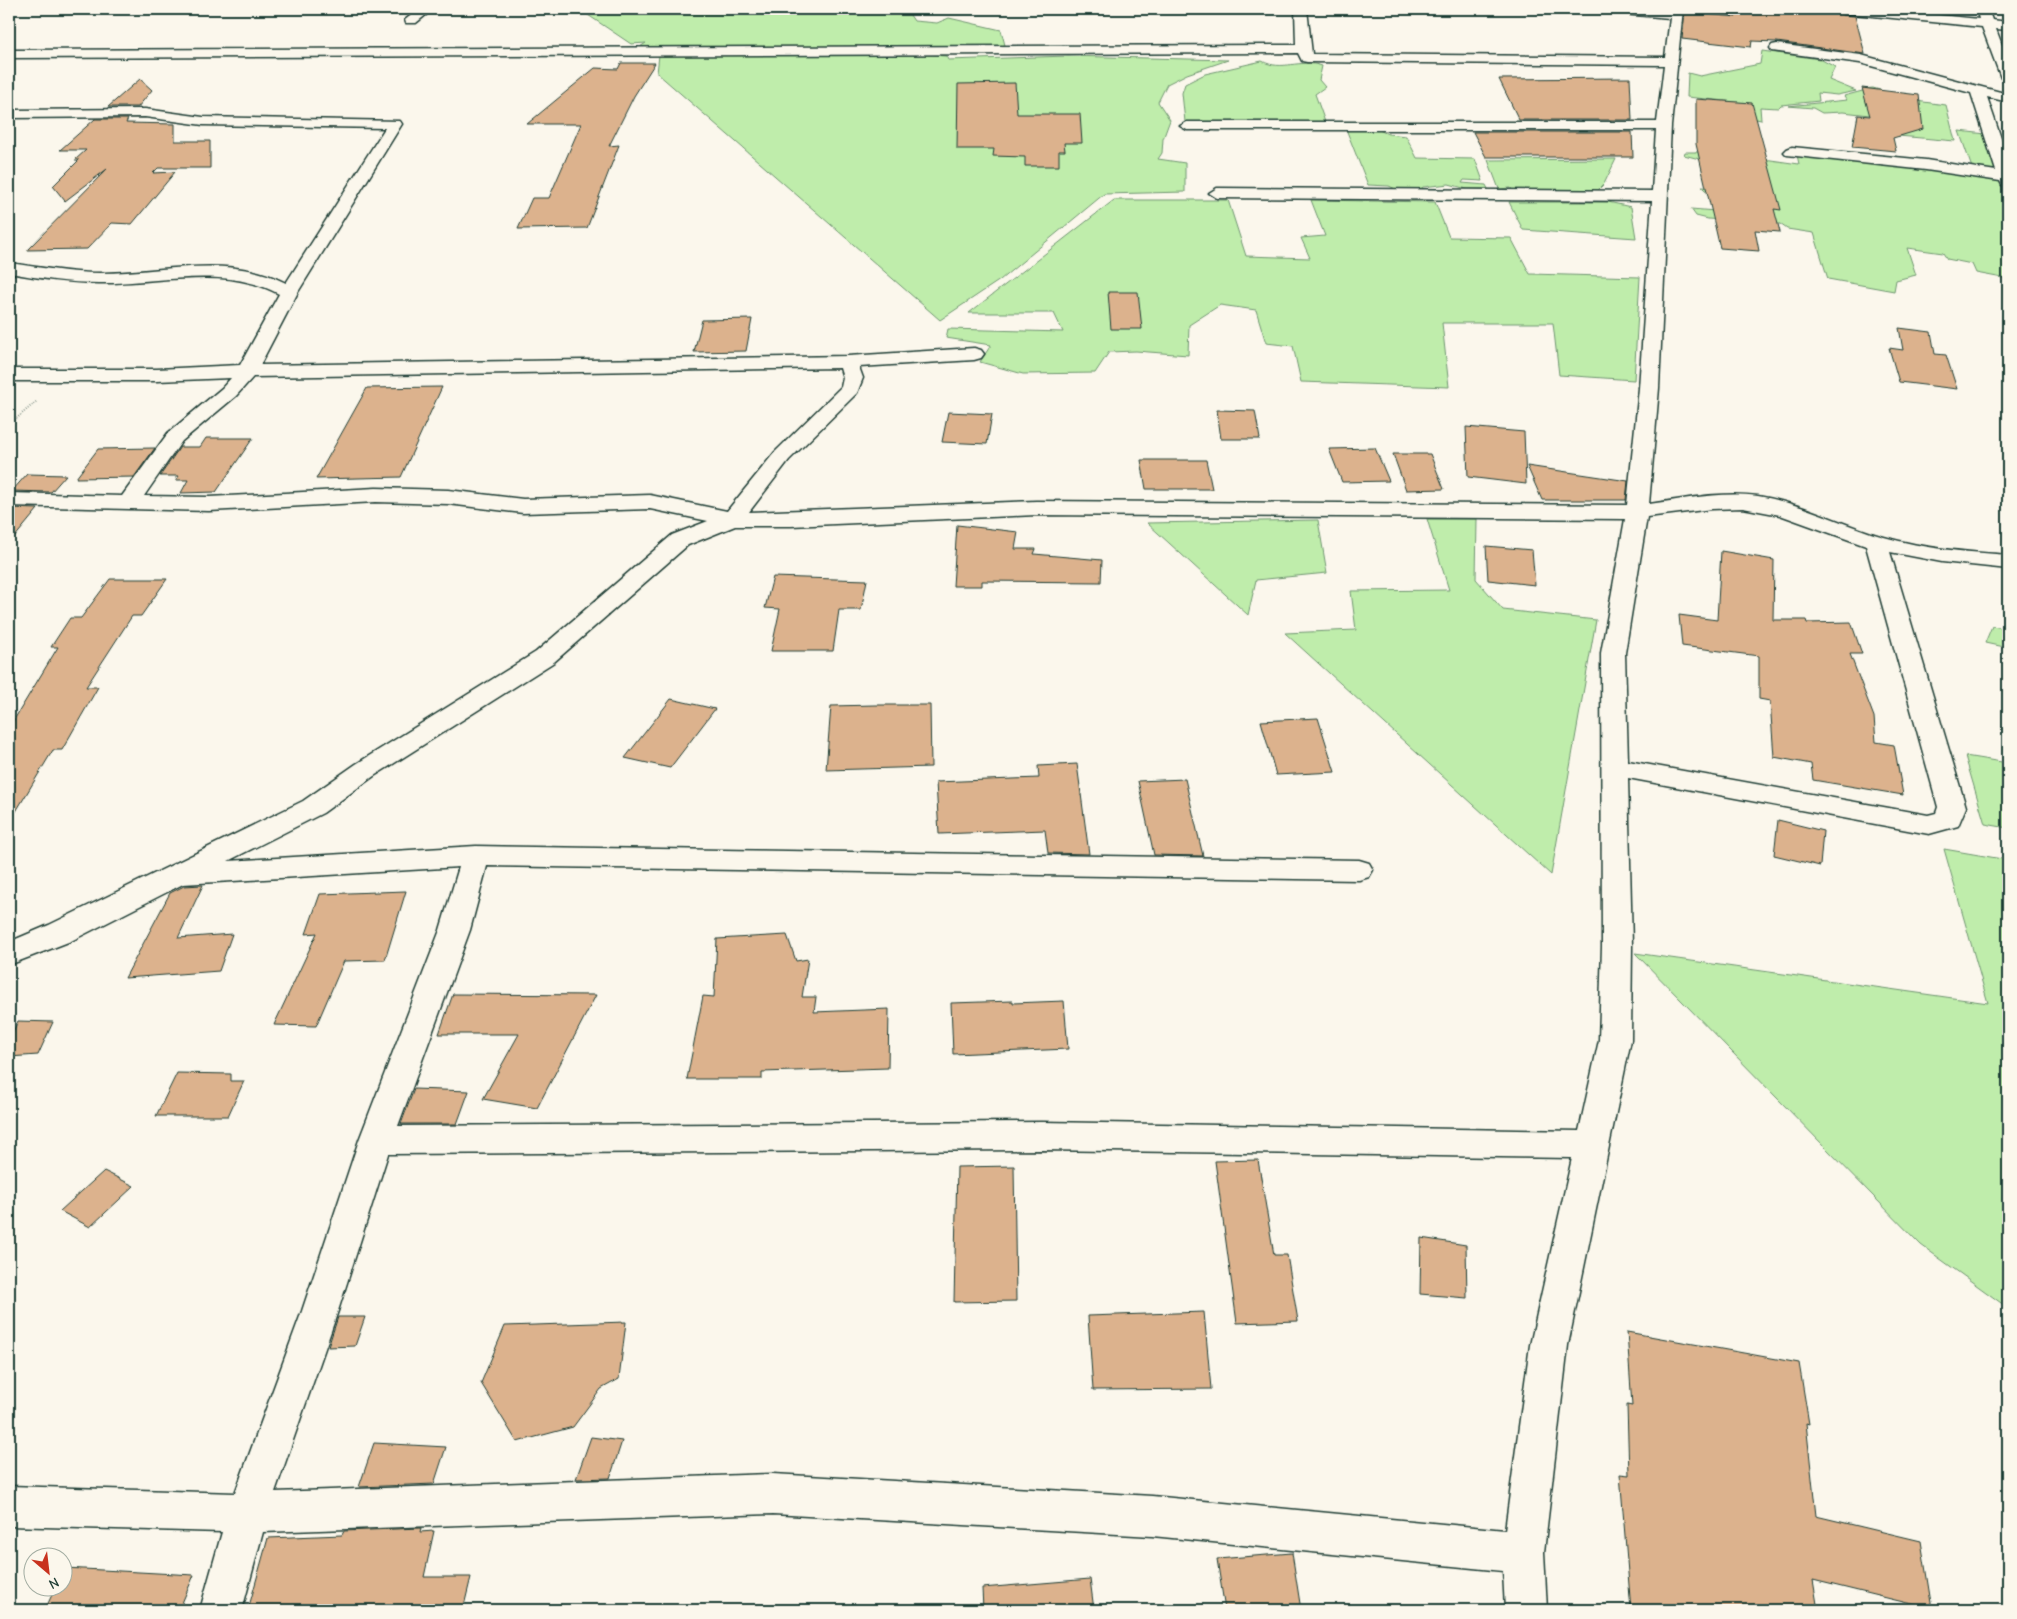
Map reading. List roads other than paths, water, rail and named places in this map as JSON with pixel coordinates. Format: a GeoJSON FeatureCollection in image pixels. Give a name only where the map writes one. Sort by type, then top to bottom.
{"type":"FeatureCollection","features":[{"type":"Feature","properties":{"kind":"street"},"geometry":{"type":"LineString","coordinates":[[411,20],[427,9]]}},
{"type":"Feature","properties":{"kind":"street"},"geometry":{"type":"LineString","coordinates":[[1301,9],[1303,49],[1307,58],[1671,62]]}},
{"type":"Feature","properties":{"kind":"street"},"geometry":{"type":"LineString","coordinates":[[1526,1610],[1523,1552],[1549,1345],[1615,1040],[1617,946],[1613,653],[1637,512],[1649,388],[1664,126],[1676,12],[1611,9]]}},
{"type":"Feature","properties":{"kind":"street"},"geometry":{"type":"LineString","coordinates":[[1843,9],[2008,26]]}},
{"type":"Feature","properties":{"kind":"street"},"geometry":{"type":"LineString","coordinates":[[1981,9],[2008,78]]}},
{"type":"Feature","properties":{"kind":"street"},"geometry":{"type":"LineString","coordinates":[[1777,48],[1861,60],[1912,71],[2008,98]]}},
{"type":"Feature","properties":{"kind":"street"},"geometry":{"type":"LineString","coordinates":[[9,54],[1303,49]]}},
{"type":"Feature","properties":{"kind":"street"},"geometry":{"type":"LineString","coordinates":[[1792,152],[1926,165],[2007,178],[1978,91]]}},
{"type":"Feature","properties":{"kind":"street"},"geometry":{"type":"LineString","coordinates":[[9,114],[145,113],[203,121],[395,124],[289,292],[247,370],[229,392],[175,437],[127,504]]}},
{"type":"Feature","properties":{"kind":"street"},"geometry":{"type":"LineString","coordinates":[[1187,126],[1664,126]]}},
{"type":"Feature","properties":{"kind":"street"},"geometry":{"type":"LineString","coordinates":[[1217,193],[1659,196]]}},
{"type":"Feature","properties":{"kind":"street"},"geometry":{"type":"LineString","coordinates":[[9,268],[57,275],[99,278],[214,272],[236,273],[266,280],[289,292]]}},
{"type":"Feature","properties":{"kind":"street"},"geometry":{"type":"LineString","coordinates":[[9,374],[157,375],[247,370],[848,362],[974,354]]}},
{"type":"Feature","properties":{"kind":"street"},"geometry":{"type":"LineString","coordinates":[[9,954],[60,933],[313,807],[365,770],[450,719],[545,657],[680,540],[732,519],[782,456],[850,389],[853,378],[848,362]]}},
{"type":"Feature","properties":{"kind":"street"},"geometry":{"type":"LineString","coordinates":[[9,500],[127,504],[209,504],[376,495],[448,497],[522,506],[650,502],[732,519],[791,520],[1036,508],[1637,512],[1733,501],[1760,504],[1876,542],[1945,558],[2008,562]]}},
{"type":"Feature","properties":{"kind":"street"},"geometry":{"type":"LineString","coordinates":[[1614,766],[1929,825],[1948,819],[1952,807],[1876,542]]}},
{"type":"Feature","properties":{"kind":"street"},"geometry":{"type":"LineString","coordinates":[[181,874],[476,856],[1359,870]]}},
{"type":"Feature","properties":{"kind":"street"},"geometry":{"type":"LineString","coordinates":[[221,1610],[248,1513],[320,1311],[376,1140],[455,930],[476,856]]}},
{"type":"Feature","properties":{"kind":"street"},"geometry":{"type":"LineString","coordinates":[[376,1140],[1042,1136],[1593,1144]]}},
{"type":"Feature","properties":{"kind":"street"},"geometry":{"type":"LineString","coordinates":[[9,1506],[248,1513],[773,1494],[1152,1516],[1523,1552]]}}]}
